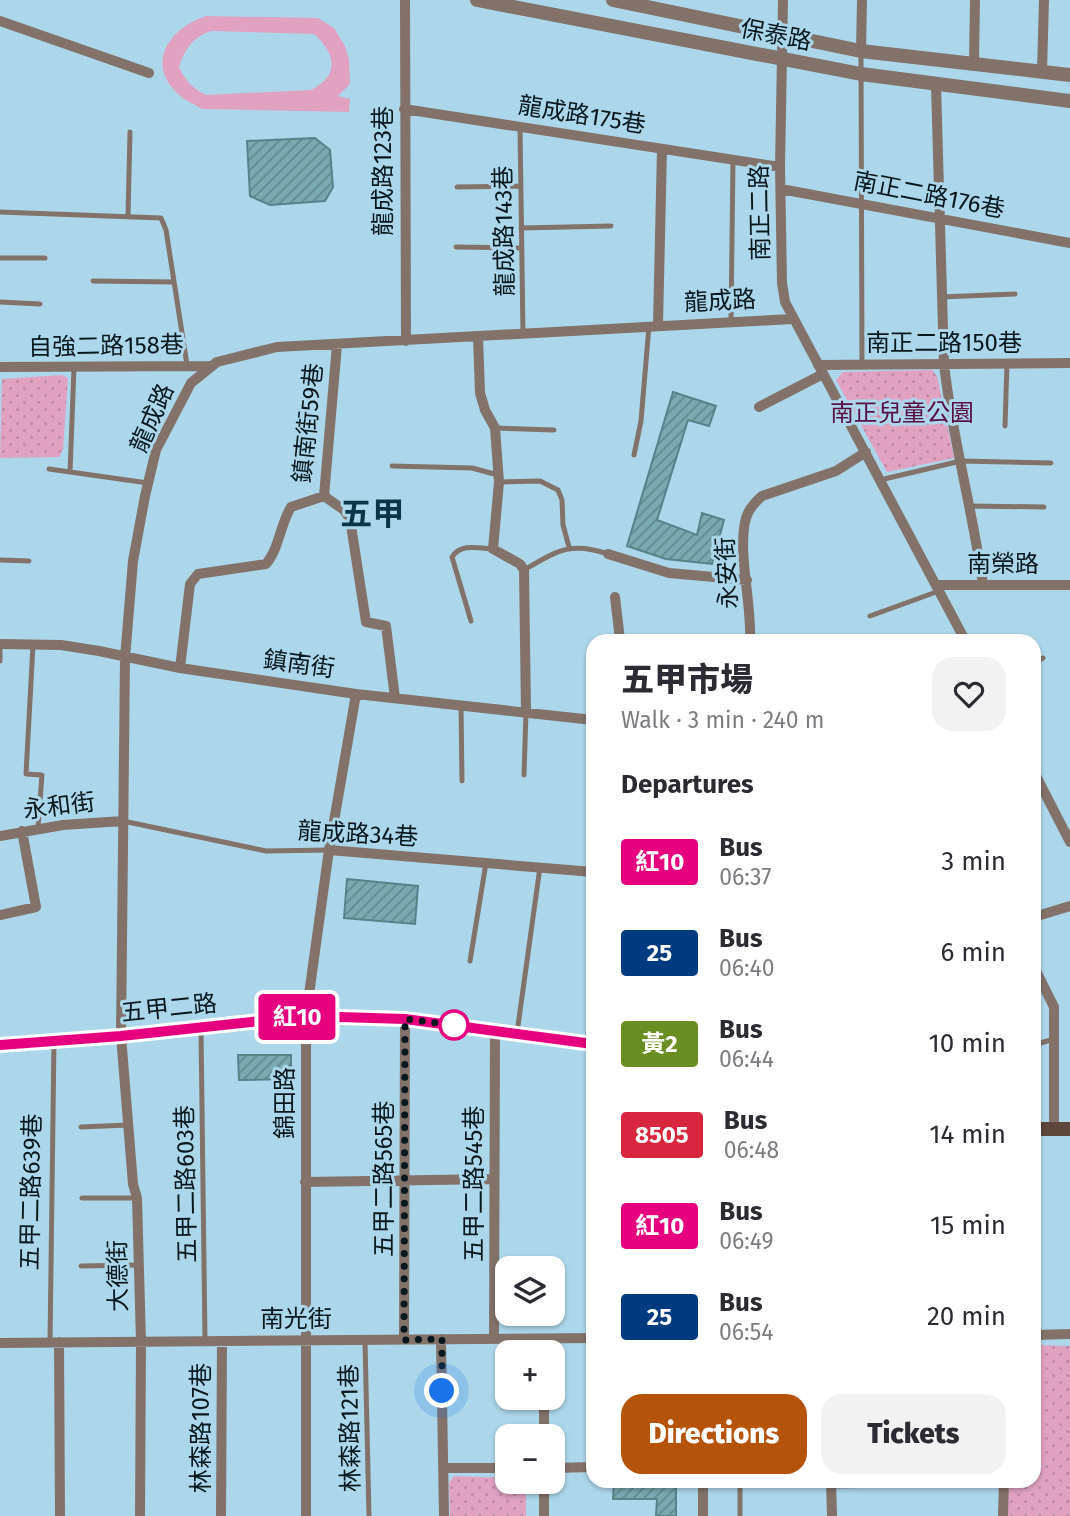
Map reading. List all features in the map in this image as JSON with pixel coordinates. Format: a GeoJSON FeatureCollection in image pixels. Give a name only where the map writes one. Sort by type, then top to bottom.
{"type":"FeatureCollection","features":[{"type":"Feature","properties":{"kind":"main road","name":"五甲二路"},"geometry":{"type":"LineString","coordinates":[[0,1045],[121,1036],[306,1016],[405,1019],[586,1043]]}},
{"type":"Feature","properties":{"kind":"main road"},"geometry":{"type":"LineString","coordinates":[[1041,1129],[1070,1129]]}},
{"type":"Feature","properties":{"kind":"street","name":"龍成路123巷"},"geometry":{"type":"LineString","coordinates":[[405,0],[406,341]]}},
{"type":"Feature","properties":{"kind":"street","name":"保泰路"},"geometry":{"type":"LineString","coordinates":[[477,0],[861,74],[1070,101]]}},
{"type":"Feature","properties":{"kind":"street","name":"保泰路"},"geometry":{"type":"LineString","coordinates":[[613,0],[862,51],[1070,75]]}},
{"type":"Feature","properties":{"kind":"street","name":"南正二路"},"geometry":{"type":"LineString","coordinates":[[783,0],[780,189],[782,283],[785,302],[962,634]]}},
{"type":"Feature","properties":{"kind":"street"},"geometry":{"type":"LineString","coordinates":[[862,0],[862,51]]}},
{"type":"Feature","properties":{"kind":"street"},"geometry":{"type":"LineString","coordinates":[[974,63],[975,0]]}},
{"type":"Feature","properties":{"kind":"street"},"geometry":{"type":"LineString","coordinates":[[1042,71],[1044,0]]}},
{"type":"Feature","properties":{"kind":"street"},"geometry":{"type":"LineString","coordinates":[[0,21],[149,73]]}},
{"type":"Feature","properties":{"kind":"street"},"geometry":{"type":"LineString","coordinates":[[936,85],[944,364],[949,405],[983,585]]}},
{"type":"Feature","properties":{"kind":"street","name":"龍成路175巷"},"geometry":{"type":"LineString","coordinates":[[404,109],[662,149],[654,325]]}},
{"type":"Feature","properties":{"kind":"street"},"geometry":{"type":"LineString","coordinates":[[662,149],[780,167]]}},
{"type":"Feature","properties":{"kind":"street","name":"南正二路176巷"},"geometry":{"type":"LineString","coordinates":[[780,189],[1070,243]]}},
{"type":"Feature","properties":{"kind":"street","name":"龍成路"},"geometry":{"type":"LineString","coordinates":[[121,1036],[125,657],[133,561],[156,450],[191,383],[217,362],[277,347],[792,319]]}},
{"type":"Feature","properties":{"kind":"street"},"geometry":{"type":"LineString","coordinates":[[478,337],[480,393],[495,428],[499,478],[493,549],[520,564],[524,570],[526,712]]}},
{"type":"Feature","properties":{"kind":"street","name":"鎮南街59巷"},"geometry":{"type":"LineString","coordinates":[[180,668],[190,584],[198,574],[266,564],[274,555],[282,522],[291,507],[324,496],[337,345]]}},
{"type":"Feature","properties":{"kind":"street","name":"南正二路150巷"},"geometry":{"type":"LineString","coordinates":[[820,369],[862,365],[1070,363]]}},
{"type":"Feature","properties":{"kind":"street","name":"自強二路158巷"},"geometry":{"type":"LineString","coordinates":[[0,368],[212,366]]}},
{"type":"Feature","properties":{"kind":"street"},"geometry":{"type":"LineString","coordinates":[[759,407],[820,369]]}},
{"type":"Feature","properties":{"kind":"street","name":"永安街"},"geometry":{"type":"LineString","coordinates":[[750,634],[744,536],[746,518],[752,504],[762,496],[836,471],[866,452]]}},
{"type":"Feature","properties":{"kind":"street"},"geometry":{"type":"LineString","coordinates":[[324,496],[344,510],[350,519],[366,622],[386,626],[395,698]]}},
{"type":"Feature","properties":{"kind":"street"},"geometry":{"type":"LineString","coordinates":[[608,554],[669,573],[747,580]]}},
{"type":"Feature","properties":{"kind":"street","name":"南榮路"},"geometry":{"type":"LineString","coordinates":[[937,588],[1070,585]]}},
{"type":"Feature","properties":{"kind":"street"},"geometry":{"type":"LineString","coordinates":[[615,597],[619,634]]}},
{"type":"Feature","properties":{"kind":"street","name":"鎮南街"},"geometry":{"type":"LineString","coordinates":[[0,644],[87,649],[180,668],[356,694],[586,719]]}},
{"type":"Feature","properties":{"kind":"street","name":"錦田路"},"geometry":{"type":"LineString","coordinates":[[306,1516],[306,1016],[329,850],[356,694]]}},
{"type":"Feature","properties":{"kind":"street"},"geometry":{"type":"LineString","coordinates":[[1041,784],[1067,830],[1070,842]]}},
{"type":"Feature","properties":{"kind":"street","name":"永和街"},"geometry":{"type":"LineString","coordinates":[[0,836],[38,828],[123,821]]}},
{"type":"Feature","properties":{"kind":"street"},"geometry":{"type":"LineString","coordinates":[[0,915],[36,907],[22,831]]}},
{"type":"Feature","properties":{"kind":"street","name":"龍成路34巷"},"geometry":{"type":"LineString","coordinates":[[329,850],[586,871]]}},
{"type":"Feature","properties":{"kind":"street"},"geometry":{"type":"LineString","coordinates":[[1041,915],[1070,906]]}},
{"type":"Feature","properties":{"kind":"street"},"geometry":{"type":"LineString","coordinates":[[1041,988],[1054,1007],[1054,1129]]}},
{"type":"Feature","properties":{"kind":"street","name":"五甲二路565巷"},"geometry":{"type":"LineString","coordinates":[[404,1340],[405,1019]]}},
{"type":"Feature","properties":{"kind":"street","name":"五甲二路545巷"},"geometry":{"type":"LineString","coordinates":[[495,1030],[495,1339]]}},
{"type":"Feature","properties":{"kind":"street","name":"大德街"},"geometry":{"type":"LineString","coordinates":[[121,1036],[133,1184],[137,1198],[141,1342],[140,1516]]}},
{"type":"Feature","properties":{"kind":"street"},"geometry":{"type":"LineString","coordinates":[[305,1182],[495,1180]]}},
{"type":"Feature","properties":{"kind":"street"},"geometry":{"type":"LineString","coordinates":[[1041,1335],[1070,1334]]}},
{"type":"Feature","properties":{"kind":"street","name":"南光街"},"geometry":{"type":"LineString","coordinates":[[0,1343],[586,1338]]}},
{"type":"Feature","properties":{"kind":"street"},"geometry":{"type":"LineString","coordinates":[[442,1339],[444,1516]]}},
{"type":"Feature","properties":{"kind":"street","name":"林森路107巷"},"geometry":{"type":"LineString","coordinates":[[221,1516],[222,1341]]}},
{"type":"Feature","properties":{"kind":"street","name":"五甲二路639巷"},"geometry":{"type":"LineString","coordinates":[[55,1342],[60,1516]]}},
{"type":"Feature","properties":{"kind":"street"},"geometry":{"type":"LineString","coordinates":[[565,1468],[586,1467]]}},
{"type":"Feature","properties":{"kind":"street"},"geometry":{"type":"LineString","coordinates":[[443,1468],[495,1468]]}},
{"type":"Feature","properties":{"kind":"street"},"geometry":{"type":"LineString","coordinates":[[703,1488],[703,1516]]}},
{"type":"Feature","properties":{"kind":"street"},"geometry":{"type":"LineString","coordinates":[[832,1488],[832,1516]]}},
{"type":"Feature","properties":{"kind":"street"},"geometry":{"type":"LineString","coordinates":[[1003,1488],[1003,1516]]}},
{"type":"Feature","properties":{"kind":"street"},"geometry":{"type":"LineString","coordinates":[[544,1494],[544,1516]]}},
{"type":"Feature","properties":{"kind":"lane"},"geometry":{"type":"LineString","coordinates":[[862,51],[862,365]]}},
{"type":"Feature","properties":{"kind":"lane","name":"龍成路143巷"},"geometry":{"type":"LineString","coordinates":[[520,127],[523,334]]}},
{"type":"Feature","properties":{"kind":"lane"},"geometry":{"type":"LineString","coordinates":[[128,216],[130,132]]}},
{"type":"Feature","properties":{"kind":"lane"},"geometry":{"type":"LineString","coordinates":[[731,322],[733,160]]}},
{"type":"Feature","properties":{"kind":"lane"},"geometry":{"type":"LineString","coordinates":[[457,187],[521,186]]}},
{"type":"Feature","properties":{"kind":"lane"},"geometry":{"type":"LineString","coordinates":[[0,212],[161,218],[164,222],[187,366]]}},
{"type":"Feature","properties":{"kind":"lane"},"geometry":{"type":"LineString","coordinates":[[521,229],[611,226]]}},
{"type":"Feature","properties":{"kind":"lane"},"geometry":{"type":"LineString","coordinates":[[456,247],[522,248]]}},
{"type":"Feature","properties":{"kind":"lane"},"geometry":{"type":"LineString","coordinates":[[0,258],[45,258]]}},
{"type":"Feature","properties":{"kind":"lane"},"geometry":{"type":"LineString","coordinates":[[93,282],[174,282]]}},
{"type":"Feature","properties":{"kind":"lane"},"geometry":{"type":"LineString","coordinates":[[941,298],[1015,294]]}},
{"type":"Feature","properties":{"kind":"lane"},"geometry":{"type":"LineString","coordinates":[[0,302],[40,304]]}},
{"type":"Feature","properties":{"kind":"lane"},"geometry":{"type":"LineString","coordinates":[[634,455],[654,325]]}},
{"type":"Feature","properties":{"kind":"lane"},"geometry":{"type":"LineString","coordinates":[[1005,426],[1007,363]]}},
{"type":"Feature","properties":{"kind":"lane"},"geometry":{"type":"LineString","coordinates":[[70,472],[74,368]]}},
{"type":"Feature","properties":{"kind":"lane"},"geometry":{"type":"LineString","coordinates":[[495,428],[554,430]]}},
{"type":"Feature","properties":{"kind":"lane"},"geometry":{"type":"LineString","coordinates":[[880,480],[961,461],[1051,463]]}},
{"type":"Feature","properties":{"kind":"lane"},"geometry":{"type":"LineString","coordinates":[[392,466],[472,468],[499,478],[540,481],[558,490],[569,547]]}},
{"type":"Feature","properties":{"kind":"lane"},"geometry":{"type":"LineString","coordinates":[[49,469],[148,483]]}},
{"type":"Feature","properties":{"kind":"lane"},"geometry":{"type":"LineString","coordinates":[[970,506],[1044,507]]}},
{"type":"Feature","properties":{"kind":"lane"},"geometry":{"type":"LineString","coordinates":[[524,570],[569,547],[592,548],[608,554]]}},
{"type":"Feature","properties":{"kind":"lane"},"geometry":{"type":"LineString","coordinates":[[471,621],[452,557],[462,548],[493,549]]}},
{"type":"Feature","properties":{"kind":"lane"},"geometry":{"type":"LineString","coordinates":[[0,560],[29,561]]}},
{"type":"Feature","properties":{"kind":"lane"},"geometry":{"type":"LineString","coordinates":[[870,616],[937,588]]}},
{"type":"Feature","properties":{"kind":"lane"},"geometry":{"type":"LineString","coordinates":[[0,644],[0,661]]}},
{"type":"Feature","properties":{"kind":"lane"},"geometry":{"type":"LineString","coordinates":[[33,645],[26,774],[41,775],[38,828]]}},
{"type":"Feature","properties":{"kind":"lane"},"geometry":{"type":"LineString","coordinates":[[461,705],[462,781]]}},
{"type":"Feature","properties":{"kind":"lane"},"geometry":{"type":"LineString","coordinates":[[524,775],[526,712]]}},
{"type":"Feature","properties":{"kind":"lane","name":"龍成路34巷"},"geometry":{"type":"LineString","coordinates":[[123,821],[266,851],[329,850]]}},
{"type":"Feature","properties":{"kind":"lane"},"geometry":{"type":"LineString","coordinates":[[470,961],[486,863]]}},
{"type":"Feature","properties":{"kind":"lane"},"geometry":{"type":"LineString","coordinates":[[517,1033],[540,867]]}},
{"type":"Feature","properties":{"kind":"lane","name":"五甲二路603巷"},"geometry":{"type":"LineString","coordinates":[[201,1027],[205,1341]]}},
{"type":"Feature","properties":{"kind":"lane"},"geometry":{"type":"LineString","coordinates":[[1041,1043],[1054,1039]]}},
{"type":"Feature","properties":{"kind":"lane","name":"五甲二路639巷"},"geometry":{"type":"LineString","coordinates":[[54,1041],[55,1342]]}},
{"type":"Feature","properties":{"kind":"lane"},"geometry":{"type":"LineString","coordinates":[[81,1127],[128,1125]]}},
{"type":"Feature","properties":{"kind":"lane"},"geometry":{"type":"LineString","coordinates":[[82,1198],[137,1198]]}},
{"type":"Feature","properties":{"kind":"lane"},"geometry":{"type":"LineString","coordinates":[[81,1266],[139,1265]]}},
{"type":"Feature","properties":{"kind":"lane","name":"林森路121巷"},"geometry":{"type":"LineString","coordinates":[[365,1340],[369,1516]]}},
{"type":"Feature","properties":{"kind":"lane"},"geometry":{"type":"LineString","coordinates":[[740,1488],[740,1516]]}},
{"type":"Feature","properties":{"kind":"green space"},"geometry":{"type":"Polygon","coordinates":[[[206,16],[318,18],[334,28],[345,46],[349,59],[350,84],[338,96],[350,99],[349,112],[202,109],[187,101],[171,86],[164,74],[162,62],[171,39],[192,22],[206,16]],[[211,31],[190,44],[179,67],[190,84],[206,95],[311,90],[327,78],[332,64],[327,49],[314,34],[211,31]]]}},
{"type":"Feature","properties":{"kind":"green space","name":"南正兒童公園"},"geometry":{"type":"Polygon","coordinates":[[[932,370],[937,376],[954,458],[887,472],[836,380],[843,372],[932,370]]]}},
{"type":"Feature","properties":{"kind":"green space"},"geometry":{"type":"Polygon","coordinates":[[[62,375],[68,378],[63,450],[59,457],[0,458],[2,379],[62,375]]]}},
{"type":"Feature","properties":{"kind":"green space"},"geometry":{"type":"Polygon","coordinates":[[[1041,1345],[1070,1346],[1070,1516],[1006,1516],[1007,1488],[1041,1488],[1041,1345]]]}},
{"type":"Feature","properties":{"kind":"green space"},"geometry":{"type":"Polygon","coordinates":[[[454,1476],[495,1478],[495,1494],[526,1494],[526,1516],[450,1516],[449,1483],[454,1476]]]}},
{"type":"Feature","properties":{"kind":"building"},"geometry":{"type":"Polygon","coordinates":[[[315,138],[330,150],[333,187],[325,201],[270,205],[250,196],[247,141],[315,138]]]}},
{"type":"Feature","properties":{"kind":"building"},"geometry":{"type":"Polygon","coordinates":[[[673,392],[716,406],[709,426],[688,420],[657,520],[697,535],[702,513],[724,520],[712,564],[666,559],[627,546],[673,392]]]}},
{"type":"Feature","properties":{"kind":"building"},"geometry":{"type":"Polygon","coordinates":[[[347,879],[418,886],[415,924],[344,918],[347,879]]]}},
{"type":"Feature","properties":{"kind":"building"},"geometry":{"type":"Polygon","coordinates":[[[238,1055],[291,1055],[291,1079],[239,1080],[238,1055]]]}},
{"type":"Feature","properties":{"kind":"building"},"geometry":{"type":"Polygon","coordinates":[[[614,1488],[676,1488],[676,1516],[656,1516],[657,1499],[613,1499],[614,1488]]]}},
{"type":"Feature","properties":{"kind":"bus line","name":"紅10"},"geometry":{"type":"LineString","coordinates":[[0,1045],[121,1036],[306,1016],[405,1019],[586,1043]]}},
{"type":"Feature","properties":{"kind":"district","name":"五甲"},"geometry":{"type":"Point","coordinates":[372,514]}},
{"type":"Feature","properties":{"kind":"route"},"geometry":{"type":"LineString","coordinates":[[442,1391],[442,1339],[404,1340],[405,1019],[454,1025]]}}]}
